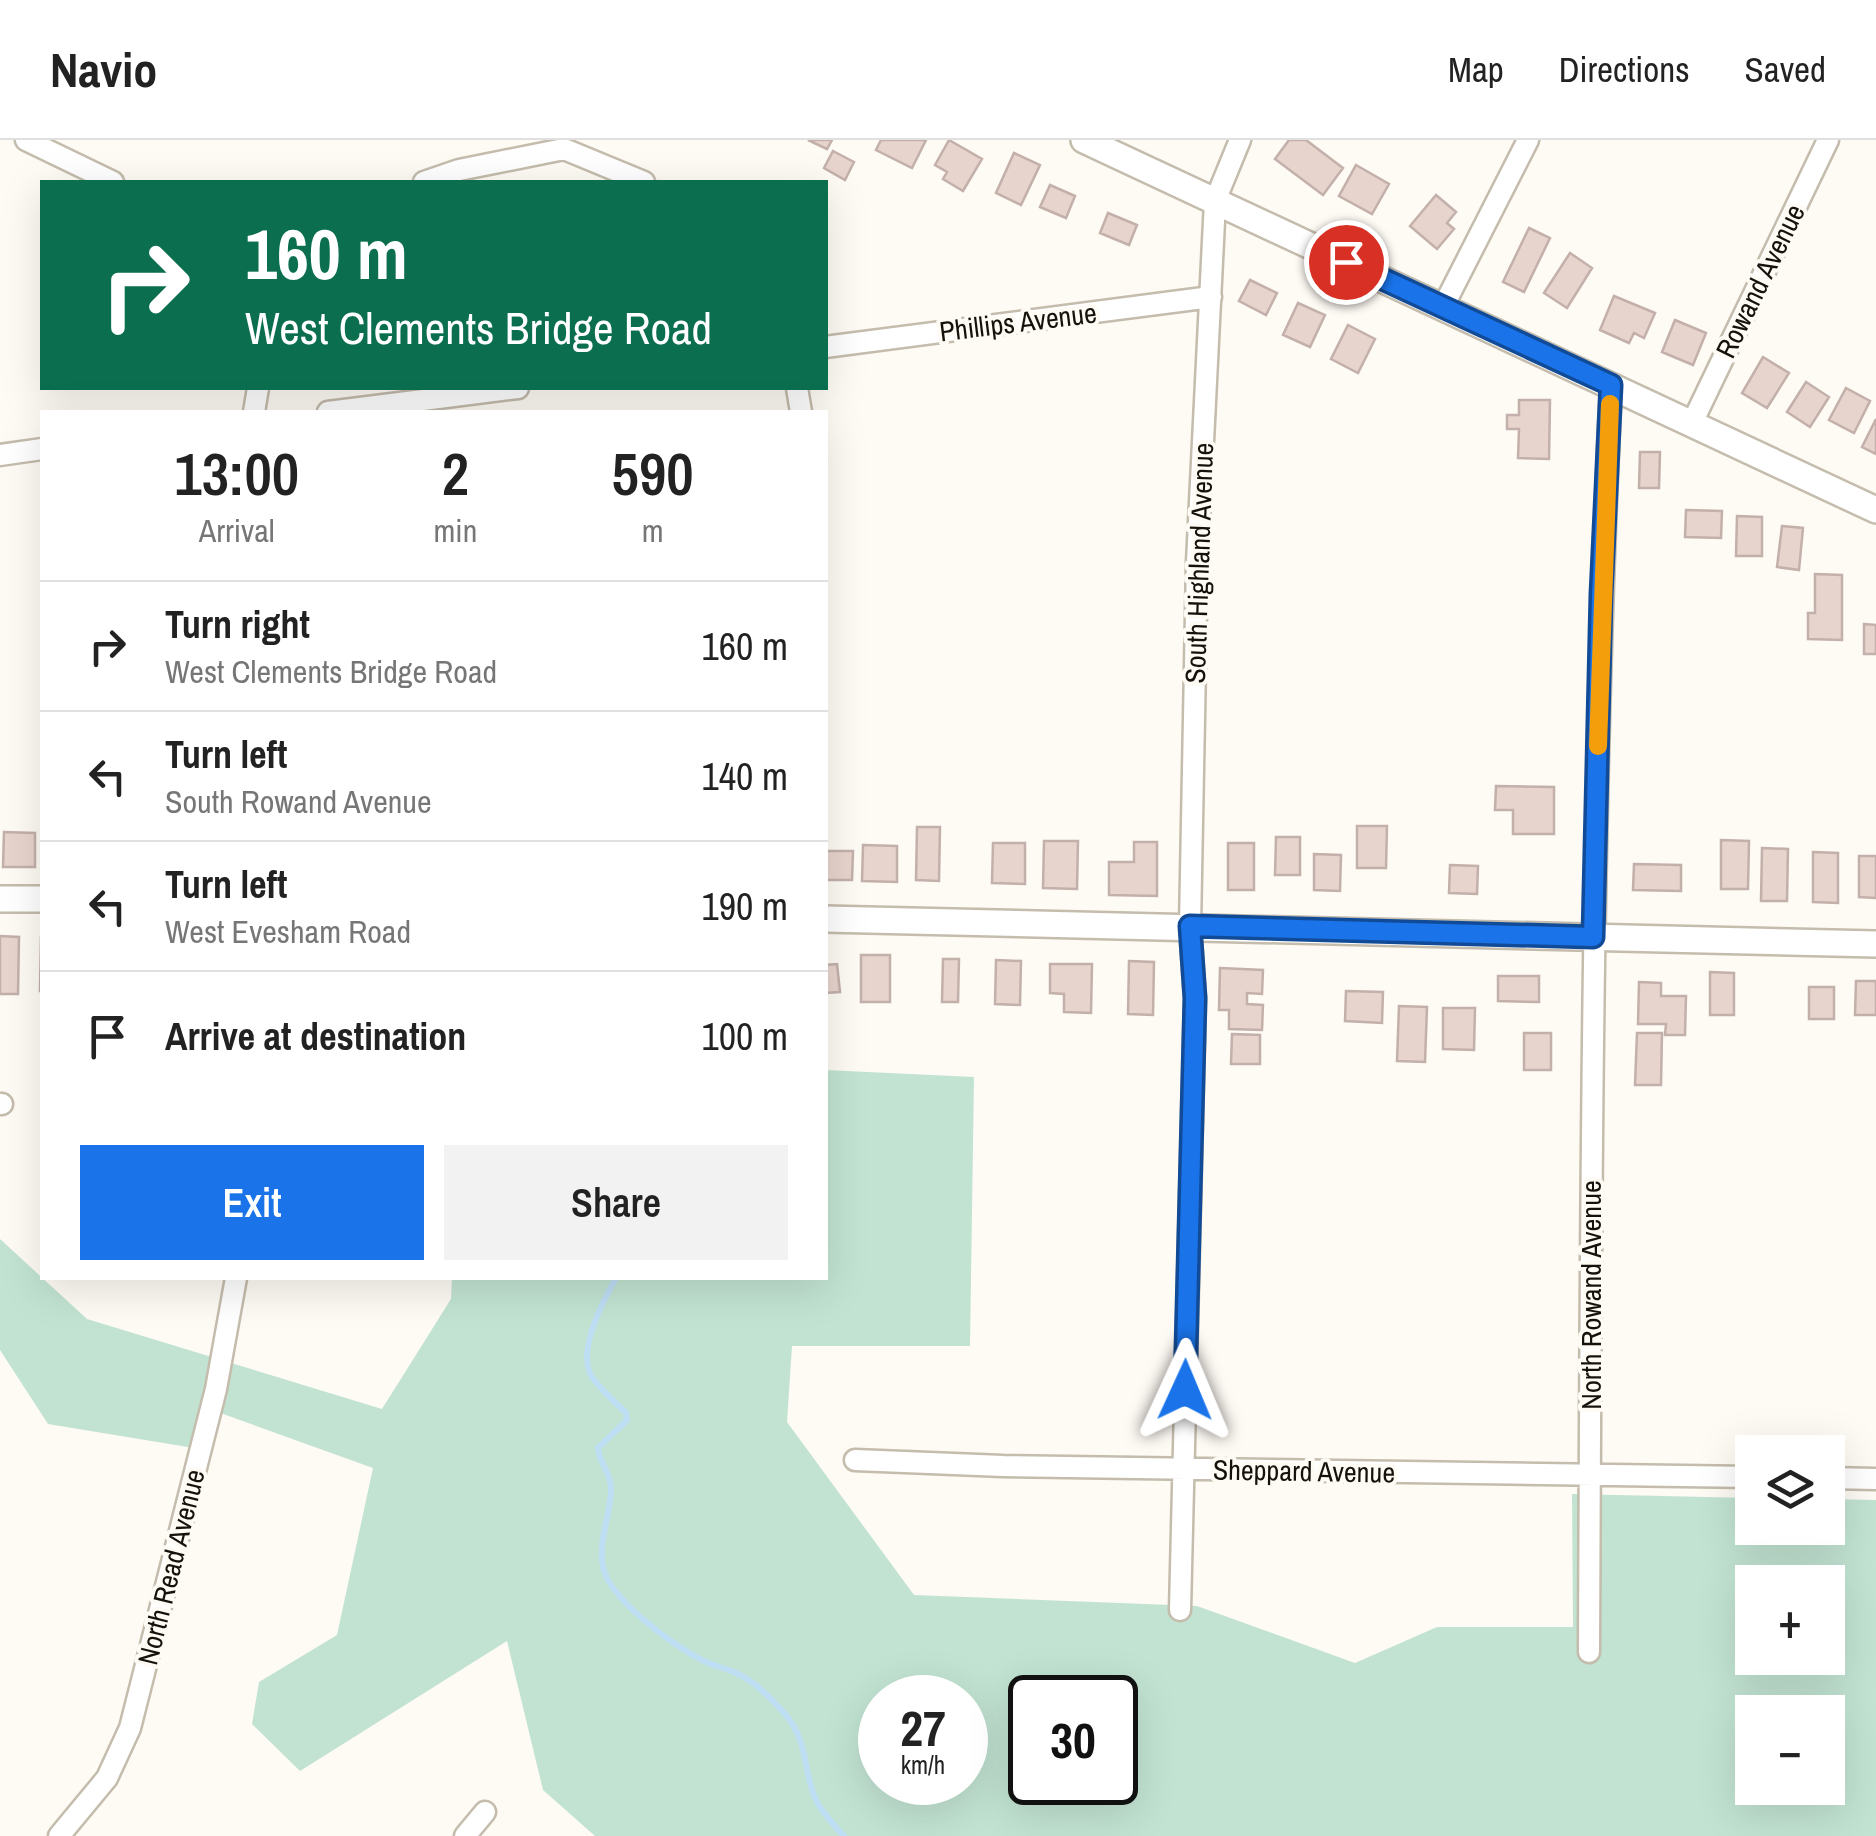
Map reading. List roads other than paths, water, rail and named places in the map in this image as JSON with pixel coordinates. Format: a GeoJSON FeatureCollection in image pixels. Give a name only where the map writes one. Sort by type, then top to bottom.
{"type":"FeatureCollection","features":[{"type":"Feature","properties":{"kind":"main road"},"geometry":{"type":"LineString","coordinates":[[1084,140],[1876,510]]}},
{"type":"Feature","properties":{"kind":"main road"},"geometry":{"type":"LineString","coordinates":[[0,899],[40,899]]}},
{"type":"Feature","properties":{"kind":"main road"},"geometry":{"type":"LineString","coordinates":[[828,919],[1876,944]]}},
{"type":"Feature","properties":{"kind":"street"},"geometry":{"type":"LineString","coordinates":[[26,140],[109,180]]}},
{"type":"Feature","properties":{"kind":"street"},"geometry":{"type":"LineString","coordinates":[[1214,201],[1240,140]]}},
{"type":"Feature","properties":{"kind":"street"},"geometry":{"type":"LineString","coordinates":[[1444,307],[1528,140]]}},
{"type":"Feature","properties":{"kind":"street","name":"Rowand Avenue"},"geometry":{"type":"LineString","coordinates":[[1692,423],[1828,140]]}},
{"type":"Feature","properties":{"kind":"street"},"geometry":{"type":"LineString","coordinates":[[430,180],[558,143],[640,180]]}},
{"type":"Feature","properties":{"kind":"street","name":"South Highland Avenue"},"geometry":{"type":"LineString","coordinates":[[1180,1610],[1195,998],[1190,926],[1198,562],[1214,201]]}},
{"type":"Feature","properties":{"kind":"street","name":"Phillips Avenue"},"geometry":{"type":"LineString","coordinates":[[828,347],[1210,297]]}},
{"type":"Feature","properties":{"kind":"street","name":"North Rowand Avenue"},"geometry":{"type":"LineString","coordinates":[[1589,1652],[1593,937],[1601,595],[1611,385]]}},
{"type":"Feature","properties":{"kind":"street"},"geometry":{"type":"LineString","coordinates":[[344,410],[502,390]]}},
{"type":"Feature","properties":{"kind":"street"},"geometry":{"type":"LineString","coordinates":[[0,454],[40,449]]}},
{"type":"Feature","properties":{"kind":"street","name":"North Read Avenue"},"geometry":{"type":"LineString","coordinates":[[59,1836],[107,1778],[130,1728],[216,1389],[236,1280]]}},
{"type":"Feature","properties":{"kind":"street","name":"Sheppard Avenue"},"geometry":{"type":"LineString","coordinates":[[855,1460],[1735,1477]]}},
{"type":"Feature","properties":{"kind":"street"},"geometry":{"type":"LineString","coordinates":[[1845,1478],[1876,1479]]}},
{"type":"Feature","properties":{"kind":"street"},"geometry":{"type":"LineString","coordinates":[[465,1836],[485,1812]]}},
{"type":"Feature","properties":{"kind":"waterway"},"geometry":{"type":"LineString","coordinates":[[615,1280],[593,1327],[587,1354],[592,1377],[626,1413],[627,1420],[598,1448],[611,1485],[602,1548],[608,1580],[630,1607],[660,1633],[702,1660],[745,1677],[775,1703],[798,1736],[816,1800],[844,1836]]}}]}
